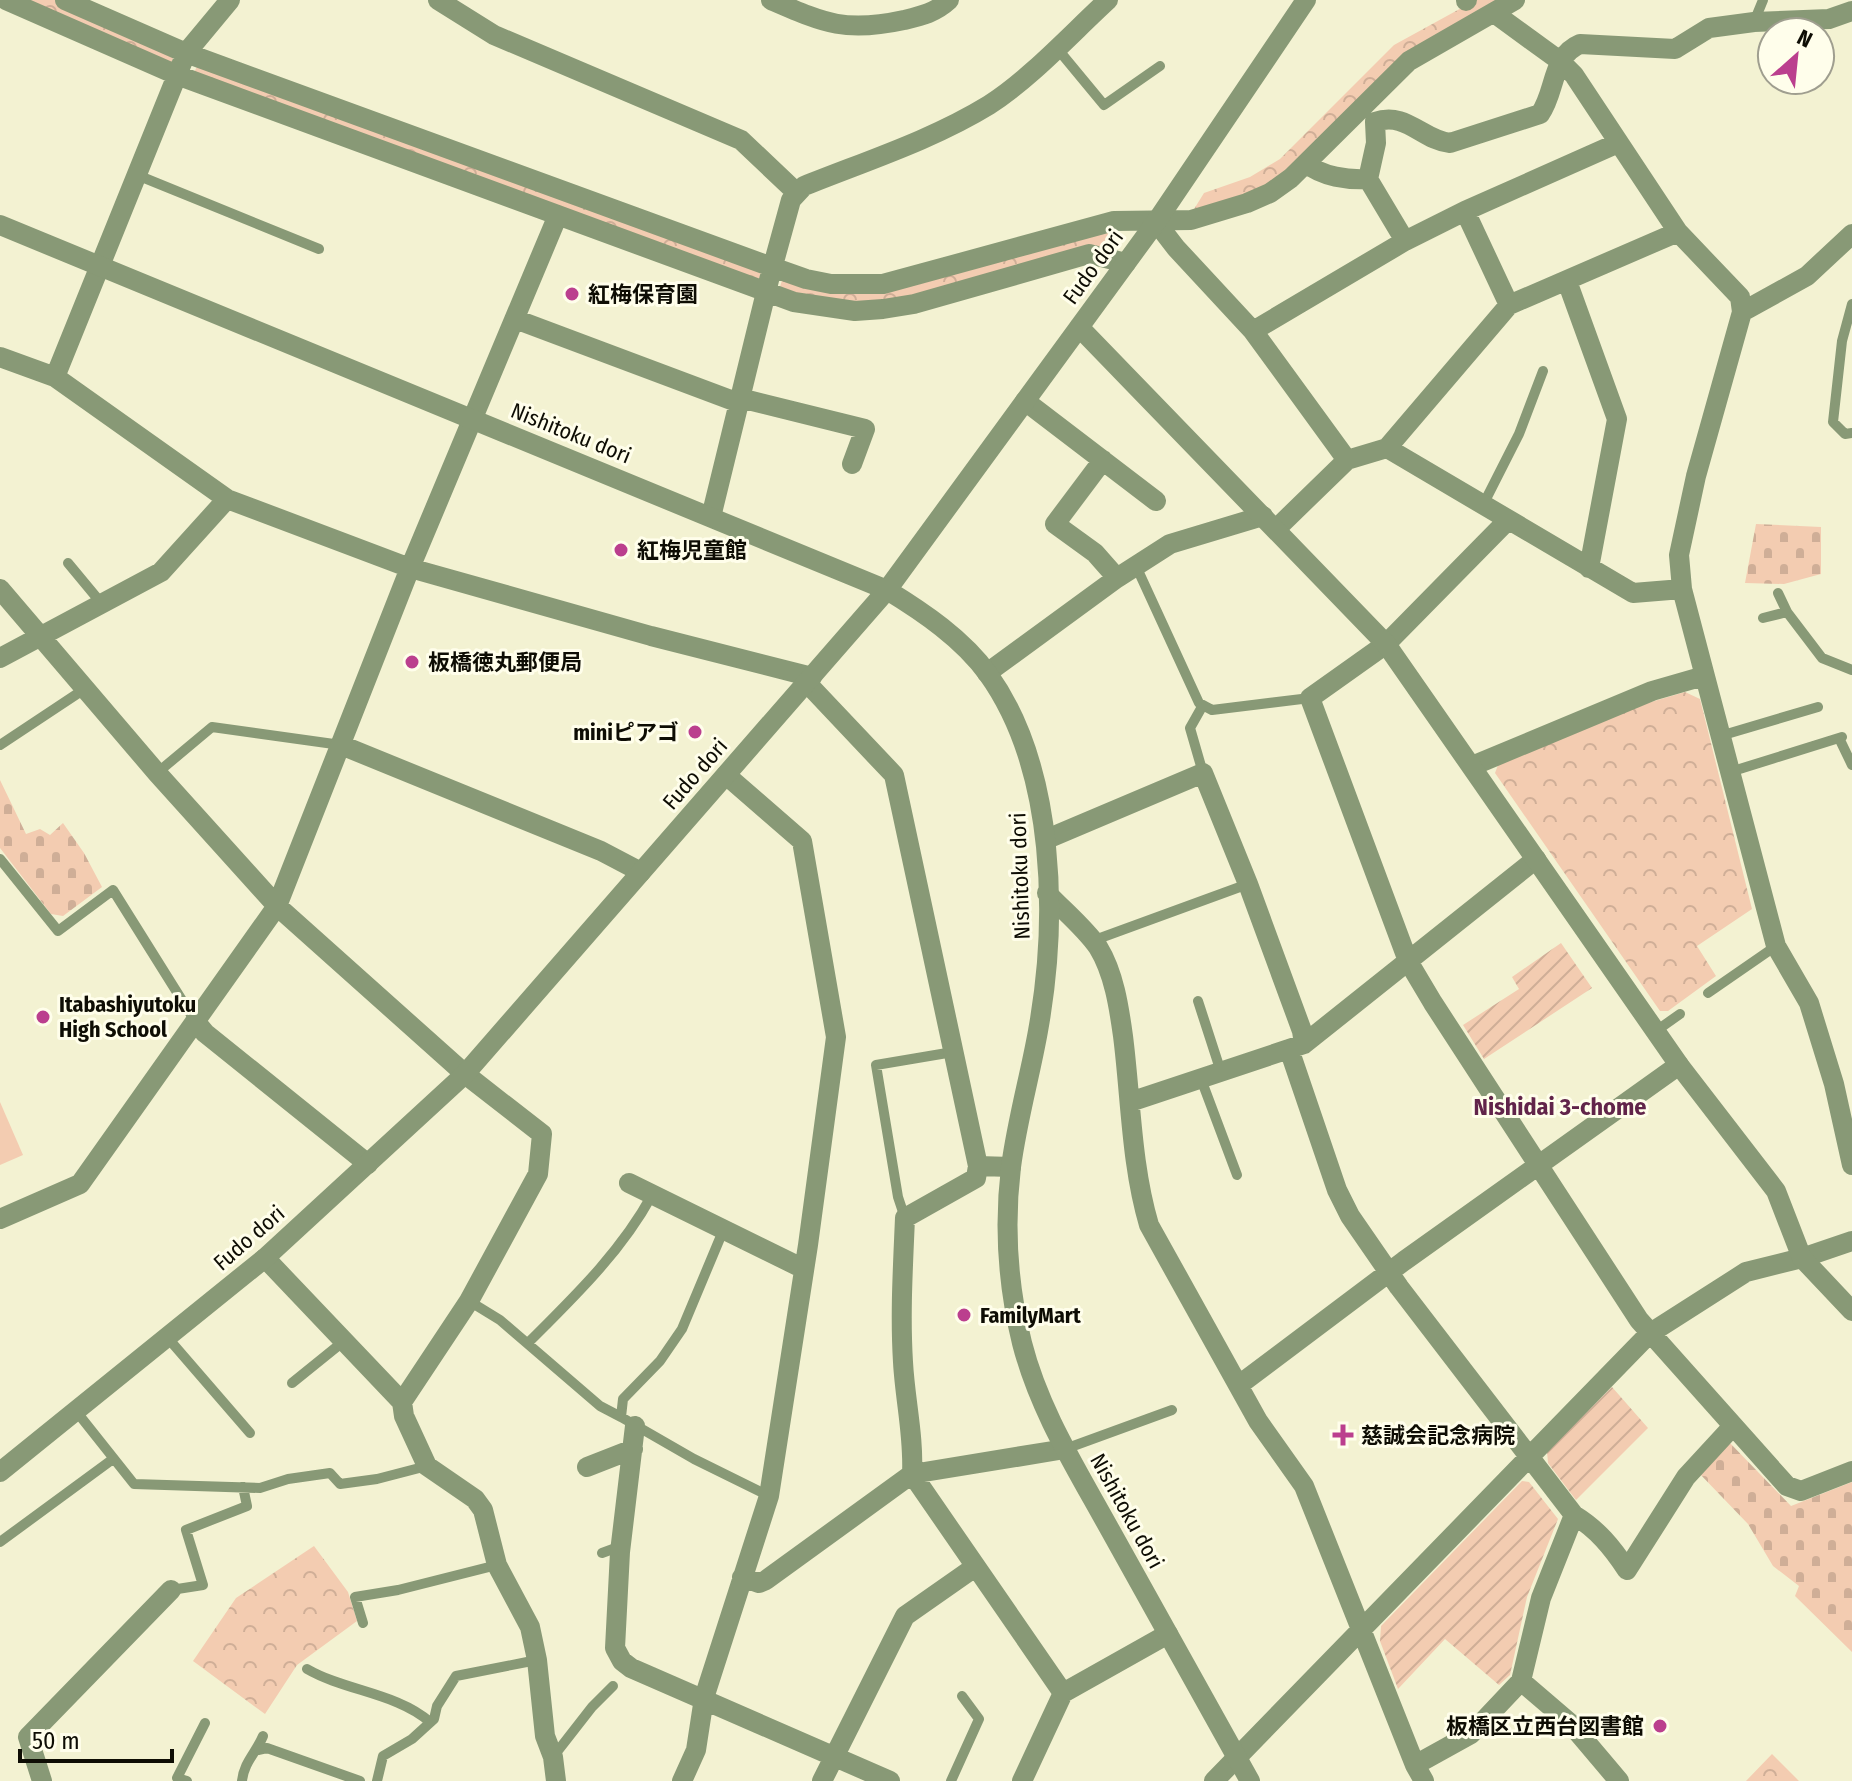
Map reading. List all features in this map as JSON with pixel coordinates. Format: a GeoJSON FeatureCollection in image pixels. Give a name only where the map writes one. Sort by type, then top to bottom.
{"type":"FeatureCollection","features":[{"type":"Feature","properties":{"kind":"street"},"geometry":{"type":"LineString","coordinates":[[6,0],[177,75],[766,292],[826,308],[855,311],[914,304],[1089,254],[1126,263]]}},
{"type":"Feature","properties":{"kind":"street"},"geometry":{"type":"LineString","coordinates":[[65,0],[186,53],[772,267],[831,284],[883,284],[1114,221],[1191,220],[1247,203],[1270,193],[1291,178],[1368,115],[1409,61],[1515,0]]}},
{"type":"Feature","properties":{"kind":"street"},"geometry":{"type":"LineString","coordinates":[[55,377],[186,53],[230,0]]}},
{"type":"Feature","properties":{"kind":"street"},"geometry":{"type":"LineString","coordinates":[[438,0],[494,35],[741,140],[797,193]]}},
{"type":"Feature","properties":{"kind":"street"},"geometry":{"type":"LineString","coordinates":[[771,0],[824,23],[851,27],[882,25],[928,15],[949,0]]}},
{"type":"Feature","properties":{"kind":"street"},"geometry":{"type":"LineString","coordinates":[[711,517],[791,200],[804,186],[939,132],[989,105],[1108,0]]}},
{"type":"Feature","properties":{"kind":"street","name":"Fudo dori"},"geometry":{"type":"LineString","coordinates":[[0,1472],[265,1258],[465,1074],[887,590],[1156,222],[1306,0]]}},
{"type":"Feature","properties":{"kind":"street"},"geometry":{"type":"LineString","coordinates":[[1368,115],[1409,123],[1436,141],[1450,143],[1540,114],[1549,102],[1560,61],[1571,48],[1580,44],[1675,49],[1709,28],[1754,22],[1829,19],[1852,11]]}},
{"type":"Feature","properties":{"kind":"street"},"geometry":{"type":"LineString","coordinates":[[1494,13],[1560,61],[1574,75],[1678,232],[1740,297],[1742,312],[1696,476],[1679,555],[1682,589],[1703,638],[1704,676],[1776,946],[1809,1003],[1834,1084],[1852,1165]]}},
{"type":"Feature","properties":{"kind":"street"},"geometry":{"type":"LineString","coordinates":[[1368,115],[1376,143],[1368,179],[1405,241]]}},
{"type":"Feature","properties":{"kind":"street"},"geometry":{"type":"LineString","coordinates":[[1253,331],[1405,241],[1618,143]]}},
{"type":"Feature","properties":{"kind":"street"},"geometry":{"type":"LineString","coordinates":[[1306,163],[1312,169],[1348,180],[1368,179]]}},
{"type":"Feature","properties":{"kind":"street"},"geometry":{"type":"LineString","coordinates":[[1465,211],[1509,305]]}},
{"type":"Feature","properties":{"kind":"street"},"geometry":{"type":"LineString","coordinates":[[0,1219],[80,1184],[277,906],[410,568],[558,215]]}},
{"type":"Feature","properties":{"kind":"street"},"geometry":{"type":"LineString","coordinates":[[1156,222],[1253,331],[1347,460]]}},
{"type":"Feature","properties":{"kind":"street","name":"Nishitoku dori"},"geometry":{"type":"LineString","coordinates":[[0,225],[887,590],[940,627],[987,673],[1027,753],[1040,795],[1047,839],[1048,927],[1043,997],[1011,1167],[1008,1244],[1015,1308],[1033,1380],[1065,1449],[1250,1781]]}},
{"type":"Feature","properties":{"kind":"street"},"geometry":{"type":"LineString","coordinates":[[987,673],[1117,578],[1170,544],[1269,522],[1347,460],[1387,448],[1509,305],[1678,232]]}},
{"type":"Feature","properties":{"kind":"street"},"geometry":{"type":"LineString","coordinates":[[1742,312],[1807,276],[1852,234]]}},
{"type":"Feature","properties":{"kind":"street"},"geometry":{"type":"LineString","coordinates":[[1567,281],[1617,419],[1589,568]]}},
{"type":"Feature","properties":{"kind":"street"},"geometry":{"type":"LineString","coordinates":[[515,319],[739,400],[865,429],[852,464]]}},
{"type":"Feature","properties":{"kind":"street"},"geometry":{"type":"LineString","coordinates":[[1079,327],[1386,644],[1679,1065],[1776,1191],[1802,1258],[1852,1311]]}},
{"type":"Feature","properties":{"kind":"street"},"geometry":{"type":"LineString","coordinates":[[0,357],[55,377],[227,499],[410,568],[809,680],[894,775],[978,1166],[976,1178],[905,1218],[901,1313],[904,1389],[914,1446],[912,1474],[1063,1693]]}},
{"type":"Feature","properties":{"kind":"street"},"geometry":{"type":"LineString","coordinates":[[1025,401],[1156,501]]}},
{"type":"Feature","properties":{"kind":"street"},"geometry":{"type":"LineString","coordinates":[[1387,448],[1633,593],[1682,589]]}},
{"type":"Feature","properties":{"kind":"street"},"geometry":{"type":"LineString","coordinates":[[1103,460],[1055,524],[1095,553],[1117,578]]}},
{"type":"Feature","properties":{"kind":"street"},"geometry":{"type":"LineString","coordinates":[[0,658],[161,572],[227,499]]}},
{"type":"Feature","properties":{"kind":"street"},"geometry":{"type":"LineString","coordinates":[[1508,520],[1386,644],[1310,698],[1408,961],[1649,1334],[1787,1486],[1801,1491],[1852,1471]]}},
{"type":"Feature","properties":{"kind":"street"},"geometry":{"type":"LineString","coordinates":[[0,589],[157,773],[277,906],[465,1074],[542,1134],[544,1150],[538,1174],[469,1301],[402,1402]]}},
{"type":"Feature","properties":{"kind":"street"},"geometry":{"type":"LineString","coordinates":[[1472,766],[1652,691],[1704,676]]}},
{"type":"Feature","properties":{"kind":"street"},"geometry":{"type":"LineString","coordinates":[[341,745],[587,845],[641,872]]}},
{"type":"Feature","properties":{"kind":"street"},"geometry":{"type":"LineString","coordinates":[[1047,839],[1203,773],[1302,1031],[1296,1047],[1339,1194],[1350,1216],[1528,1457],[1574,1515],[1589,1524],[1611,1546],[1627,1570],[1686,1477],[1733,1426]]}},
{"type":"Feature","properties":{"kind":"street"},"geometry":{"type":"LineString","coordinates":[[682,1781],[696,1750],[704,1698],[769,1496],[836,1037],[802,841],[726,775]]}},
{"type":"Feature","properties":{"kind":"street"},"geometry":{"type":"LineString","coordinates":[[1130,1102],[1296,1047],[1536,859]]}},
{"type":"Feature","properties":{"kind":"street"},"geometry":{"type":"LineString","coordinates":[[1047,893],[1098,947],[1111,976],[1119,1007],[1139,1193],[1149,1225],[1232,1387],[1304,1486],[1420,1773],[1471,1734],[1521,1681],[1541,1598],[1574,1515]]}},
{"type":"Feature","properties":{"kind":"street"},"geometry":{"type":"LineString","coordinates":[[195,1021],[205,1033],[368,1164]]}},
{"type":"Feature","properties":{"kind":"street"},"geometry":{"type":"LineString","coordinates":[[1232,1387],[1679,1065]]}},
{"type":"Feature","properties":{"kind":"street"},"geometry":{"type":"LineString","coordinates":[[978,1166],[1011,1167]]}},
{"type":"Feature","properties":{"kind":"street"},"geometry":{"type":"LineString","coordinates":[[629,1183],[804,1269]]}},
{"type":"Feature","properties":{"kind":"street"},"geometry":{"type":"LineString","coordinates":[[1214,1781],[1649,1334],[1746,1272],[1852,1241]]}},
{"type":"Feature","properties":{"kind":"street"},"geometry":{"type":"LineString","coordinates":[[265,1258],[402,1402],[404,1416],[427,1466],[475,1499],[483,1510],[497,1565],[516,1595],[530,1627],[537,1660],[545,1736],[553,1757],[556,1781]]}},
{"type":"Feature","properties":{"kind":"street"},"geometry":{"type":"LineString","coordinates":[[628,1422],[633,1449],[612,1550],[615,1648],[627,1672],[704,1698],[890,1781]]}},
{"type":"Feature","properties":{"kind":"street"},"geometry":{"type":"LineString","coordinates":[[587,1467],[633,1449]]}},
{"type":"Feature","properties":{"kind":"street"},"geometry":{"type":"LineString","coordinates":[[742,1577],[759,1583],[766,1580],[912,1474],[1065,1449]]}},
{"type":"Feature","properties":{"kind":"street"},"geometry":{"type":"LineString","coordinates":[[822,1781],[905,1616],[975,1567]]}},
{"type":"Feature","properties":{"kind":"street"},"geometry":{"type":"LineString","coordinates":[[42,1781],[28,1737],[171,1590]]}},
{"type":"Feature","properties":{"kind":"street"},"geometry":{"type":"LineString","coordinates":[[1022,1781],[1063,1693],[1168,1634]]}},
{"type":"Feature","properties":{"kind":"street"},"geometry":{"type":"LineString","coordinates":[[1521,1681],[1570,1723],[1619,1781]]}},
{"type":"Feature","properties":{"kind":"lane"},"geometry":{"type":"LineString","coordinates":[[1754,22],[1763,0]]}},
{"type":"Feature","properties":{"kind":"lane"},"geometry":{"type":"LineString","coordinates":[[1056,47],[1104,105],[1160,66]]}},
{"type":"Feature","properties":{"kind":"lane"},"geometry":{"type":"LineString","coordinates":[[137,175],[319,249]]}},
{"type":"Feature","properties":{"kind":"lane"},"geometry":{"type":"LineString","coordinates":[[1852,304],[1842,341],[1833,422],[1845,434],[1852,433]]}},
{"type":"Feature","properties":{"kind":"lane"},"geometry":{"type":"LineString","coordinates":[[1483,505],[1519,434],[1543,371]]}},
{"type":"Feature","properties":{"kind":"lane"},"geometry":{"type":"LineString","coordinates":[[68,563],[102,604]]}},
{"type":"Feature","properties":{"kind":"lane"},"geometry":{"type":"LineString","coordinates":[[1136,566],[1199,703],[1212,710],[1310,698]]}},
{"type":"Feature","properties":{"kind":"lane"},"geometry":{"type":"LineString","coordinates":[[1778,593],[1787,612],[1822,658],[1852,670]]}},
{"type":"Feature","properties":{"kind":"lane"},"geometry":{"type":"LineString","coordinates":[[1763,618],[1787,612]]}},
{"type":"Feature","properties":{"kind":"lane"},"geometry":{"type":"LineString","coordinates":[[0,745],[86,688]]}},
{"type":"Feature","properties":{"kind":"lane"},"geometry":{"type":"LineString","coordinates":[[1203,705],[1190,728],[1203,773]]}},
{"type":"Feature","properties":{"kind":"lane"},"geometry":{"type":"LineString","coordinates":[[1720,736],[1818,707]]}},
{"type":"Feature","properties":{"kind":"lane"},"geometry":{"type":"LineString","coordinates":[[157,773],[212,727],[341,745]]}},
{"type":"Feature","properties":{"kind":"lane"},"geometry":{"type":"LineString","coordinates":[[1729,772],[1840,737],[1852,765]]}},
{"type":"Feature","properties":{"kind":"lane"},"geometry":{"type":"LineString","coordinates":[[0,859],[58,931],[113,890],[195,1021]]}},
{"type":"Feature","properties":{"kind":"lane"},"geometry":{"type":"LineString","coordinates":[[1092,941],[1248,884]]}},
{"type":"Feature","properties":{"kind":"lane"},"geometry":{"type":"LineString","coordinates":[[1708,993],[1776,946]]}},
{"type":"Feature","properties":{"kind":"lane"},"geometry":{"type":"LineString","coordinates":[[1198,1001],[1221,1072]]}},
{"type":"Feature","properties":{"kind":"lane"},"geometry":{"type":"LineString","coordinates":[[1656,1031],[1680,1014]]}},
{"type":"Feature","properties":{"kind":"lane"},"geometry":{"type":"LineString","coordinates":[[905,1218],[898,1197],[876,1065],[953,1052]]}},
{"type":"Feature","properties":{"kind":"lane"},"geometry":{"type":"LineString","coordinates":[[1201,1079],[1237,1175]]}},
{"type":"Feature","properties":{"kind":"lane"},"geometry":{"type":"LineString","coordinates":[[528,1343],[590,1281],[635,1226],[652,1195]]}},
{"type":"Feature","properties":{"kind":"lane"},"geometry":{"type":"LineString","coordinates":[[628,1422],[623,1399],[660,1361],[682,1329],[723,1231]]}},
{"type":"Feature","properties":{"kind":"lane"},"geometry":{"type":"LineString","coordinates":[[469,1301],[500,1320],[600,1406],[769,1496]]}},
{"type":"Feature","properties":{"kind":"lane"},"geometry":{"type":"LineString","coordinates":[[167,1337],[250,1433]]}},
{"type":"Feature","properties":{"kind":"lane"},"geometry":{"type":"LineString","coordinates":[[292,1383],[344,1341]]}},
{"type":"Feature","properties":{"kind":"lane"},"geometry":{"type":"LineString","coordinates":[[1065,1449],[1172,1410]]}},
{"type":"Feature","properties":{"kind":"lane"},"geometry":{"type":"LineString","coordinates":[[76,1411],[134,1484],[260,1488],[288,1479],[330,1473],[340,1484],[377,1479],[427,1466]]}},
{"type":"Feature","properties":{"kind":"lane"},"geometry":{"type":"LineString","coordinates":[[0,1542],[113,1459]]}},
{"type":"Feature","properties":{"kind":"lane"},"geometry":{"type":"LineString","coordinates":[[171,1590],[203,1585],[186,1530],[247,1506],[243,1487]]}},
{"type":"Feature","properties":{"kind":"lane"},"geometry":{"type":"LineString","coordinates":[[363,1623],[355,1597],[398,1590],[497,1565]]}},
{"type":"Feature","properties":{"kind":"lane"},"geometry":{"type":"LineString","coordinates":[[377,1781],[383,1756],[412,1739],[434,1719],[437,1706],[456,1676],[537,1660]]}},
{"type":"Feature","properties":{"kind":"lane"},"geometry":{"type":"LineString","coordinates":[[307,1669],[322,1678],[411,1707],[430,1722]]}},
{"type":"Feature","properties":{"kind":"lane"},"geometry":{"type":"LineString","coordinates":[[553,1757],[592,1707],[613,1686]]}},
{"type":"Feature","properties":{"kind":"lane"},"geometry":{"type":"LineString","coordinates":[[951,1781],[979,1719],[962,1696]]}},
{"type":"Feature","properties":{"kind":"lane"},"geometry":{"type":"LineString","coordinates":[[187,1781],[177,1778],[205,1723]]}},
{"type":"Feature","properties":{"kind":"lane"},"geometry":{"type":"LineString","coordinates":[[242,1781],[248,1759],[258,1750],[263,1736]]}},
{"type":"Feature","properties":{"kind":"lane"},"geometry":{"type":"LineString","coordinates":[[258,1750],[267,1748],[360,1781]]}},
{"type":"Feature","properties":{"kind":"green space"},"geometry":{"type":"Polygon","coordinates":[[[19,0],[55,0],[175,53],[170,67],[19,0]]]}},
{"type":"Feature","properties":{"kind":"green space"},"geometry":{"type":"Polygon","coordinates":[[[1476,0],[1504,0],[1407,58],[1283,179],[1191,214],[1204,193],[1250,177],[1280,159],[1394,45],[1476,0]]]}},
{"type":"Feature","properties":{"kind":"green space"},"geometry":{"type":"Polygon","coordinates":[[[199,63],[762,269],[758,283],[192,76],[199,63]]]}},
{"type":"Feature","properties":{"kind":"green space"},"geometry":{"type":"Polygon","coordinates":[[[1114,227],[1100,248],[914,299],[856,306],[779,290],[783,277],[831,290],[1114,227]]]}},
{"type":"Feature","properties":{"kind":"green space"},"geometry":{"type":"Polygon","coordinates":[[[1756,524],[1821,527],[1821,574],[1784,584],[1745,583],[1756,524]]]}},
{"type":"Feature","properties":{"kind":"green space"},"geometry":{"type":"Polygon","coordinates":[[[1685,692],[1700,699],[1752,909],[1697,946],[1716,976],[1668,1011],[1660,1011],[1495,773],[1498,765],[1634,707],[1685,692]]]}},
{"type":"Feature","properties":{"kind":"green space"},"geometry":{"type":"Polygon","coordinates":[[[0,780],[26,834],[40,829],[50,835],[63,823],[102,887],[63,916],[51,914],[0,848],[0,780]]]}},
{"type":"Feature","properties":{"kind":"green space"},"geometry":{"type":"Polygon","coordinates":[[[1561,943],[1592,988],[1484,1059],[1463,1025],[1519,989],[1512,977],[1561,943]]]}},
{"type":"Feature","properties":{"kind":"green space"},"geometry":{"type":"Polygon","coordinates":[[[0,1102],[23,1155],[0,1165],[0,1102]]]}},
{"type":"Feature","properties":{"kind":"green space"},"geometry":{"type":"Polygon","coordinates":[[[1612,1387],[1648,1428],[1576,1500],[1548,1463],[1547,1451],[1612,1387]]]}},
{"type":"Feature","properties":{"kind":"green space"},"geometry":{"type":"Polygon","coordinates":[[[1729,1442],[1791,1506],[1852,1482],[1852,1652],[1795,1596],[1799,1586],[1773,1566],[1748,1524],[1698,1472],[1729,1442]]]}},
{"type":"Feature","properties":{"kind":"green space"},"geometry":{"type":"Polygon","coordinates":[[[1522,1481],[1529,1482],[1558,1519],[1527,1597],[1510,1675],[1499,1685],[1445,1639],[1398,1689],[1380,1641],[1381,1626],[1522,1481]]]}},
{"type":"Feature","properties":{"kind":"green space"},"geometry":{"type":"Polygon","coordinates":[[[314,1546],[348,1592],[357,1621],[297,1665],[265,1714],[193,1661],[236,1598],[314,1546]]]}},
{"type":"Feature","properties":{"kind":"green space"},"geometry":{"type":"Polygon","coordinates":[[[1772,1754],[1799,1781],[1746,1781],[1772,1754]]]}},
{"type":"Feature","properties":{"kind":"place","name":"紅梅保育園"},"geometry":{"type":"Point","coordinates":[572,294]}},
{"type":"Feature","properties":{"kind":"place","name":"紅梅児童館"},"geometry":{"type":"Point","coordinates":[621,550]}},
{"type":"Feature","properties":{"kind":"place","name":"板橋徳丸郵便局"},"geometry":{"type":"Point","coordinates":[412,662]}},
{"type":"Feature","properties":{"kind":"place","name":"miniピアゴ"},"geometry":{"type":"Point","coordinates":[695,732]}},
{"type":"Feature","properties":{"kind":"place","name":"Itabashiyutoku High School"},"geometry":{"type":"Point","coordinates":[43,1017]}},
{"type":"Feature","properties":{"kind":"place","name":"FamilyMart"},"geometry":{"type":"Point","coordinates":[964,1315]}},
{"type":"Feature","properties":{"kind":"place","name":"慈誠会記念病院"},"geometry":{"type":"Point","coordinates":[1343,1435]}},
{"type":"Feature","properties":{"kind":"place","name":"板橋区立西台図書館"},"geometry":{"type":"Point","coordinates":[1660,1726]}},
{"type":"Feature","properties":{"kind":"district","name":"Nishidai 3-chome"},"geometry":{"type":"Point","coordinates":[1560,1107]}}]}
